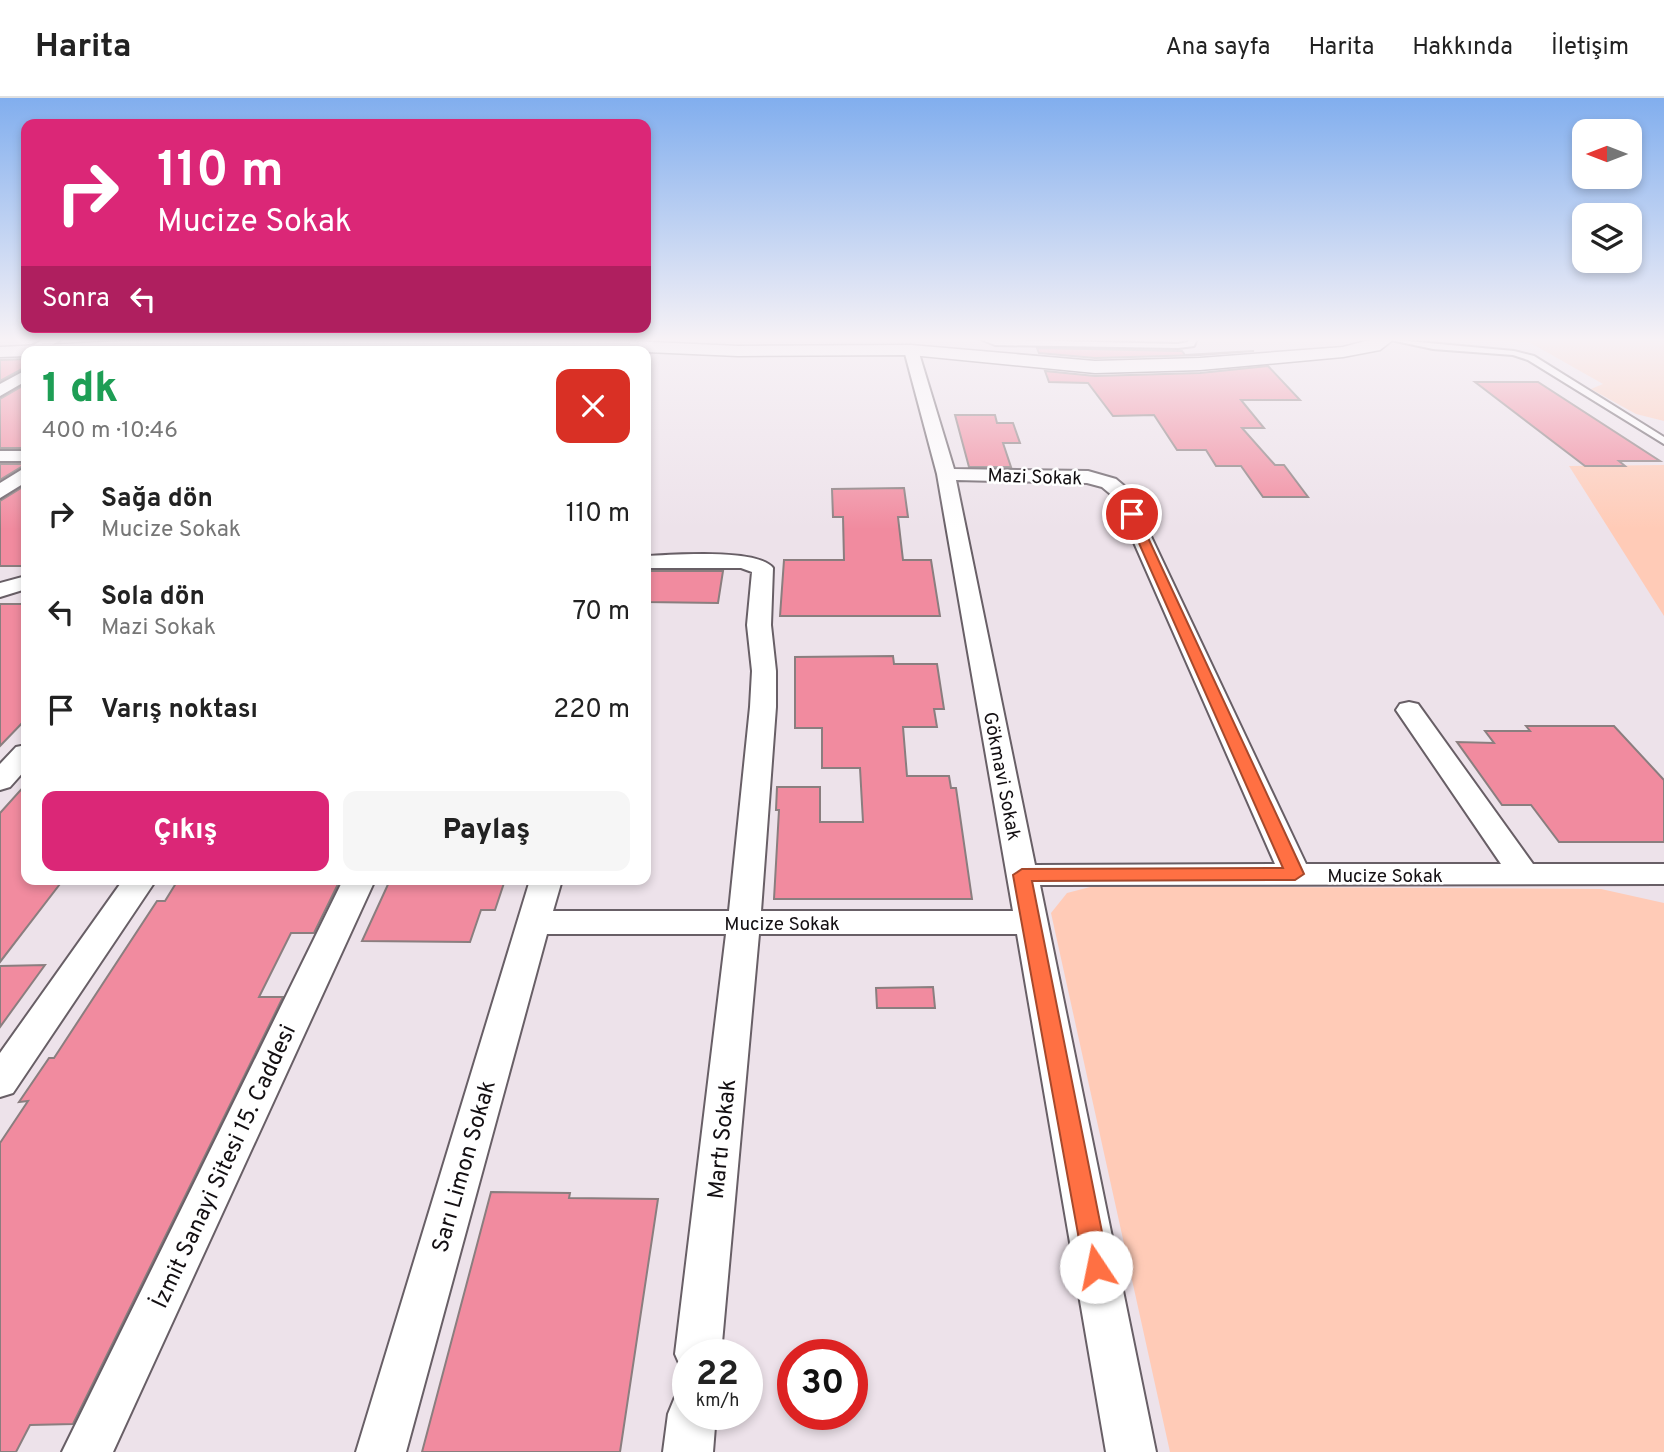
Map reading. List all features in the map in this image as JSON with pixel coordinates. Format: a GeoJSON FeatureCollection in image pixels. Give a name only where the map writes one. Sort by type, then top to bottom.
{"type":"FeatureCollection","features":[{"type":"Feature","properties":{"kind":"street","name":"Gökmavi Sokak"},"geometry":{"type":"LineString","coordinates":[[926,402],[946,474],[1132,1452]]}},
{"type":"Feature","properties":{"kind":"street"},"geometry":{"type":"LineString","coordinates":[[0,456],[21,456]]}},
{"type":"Feature","properties":{"kind":"street","name":"Mazi Sokak"},"geometry":{"type":"LineString","coordinates":[[946,474],[1088,477],[1109,483],[1122,494],[1295,874]]}},
{"type":"Feature","properties":{"kind":"street"},"geometry":{"type":"LineString","coordinates":[[0,492],[21,477]]}},
{"type":"Feature","properties":{"kind":"street","name":"Martı Sokak"},"geometry":{"type":"LineString","coordinates":[[651,562],[743,562],[762,568],[759,625],[764,671],[763,707],[744,923],[700,1339]]}},
{"type":"Feature","properties":{"kind":"street"},"geometry":{"type":"LineString","coordinates":[[0,578],[21,580]]}},
{"type":"Feature","properties":{"kind":"street"},"geometry":{"type":"LineString","coordinates":[[0,590],[21,582]]}},
{"type":"Feature","properties":{"kind":"street"},"geometry":{"type":"LineString","coordinates":[[0,596],[21,596]]}},
{"type":"Feature","properties":{"kind":"street"},"geometry":{"type":"LineString","coordinates":[[1409,710],[1525,875]]}},
{"type":"Feature","properties":{"kind":"street"},"geometry":{"type":"LineString","coordinates":[[0,781],[21,758]]}},
{"type":"Feature","properties":{"kind":"street","name":"Mucize Sokak"},"geometry":{"type":"LineString","coordinates":[[1022,875],[1664,874]]}},
{"type":"Feature","properties":{"kind":"street"},"geometry":{"type":"LineString","coordinates":[[0,1082],[137,885]]}},
{"type":"Feature","properties":{"kind":"street","name":"İzmit Sanayi Sitesi 15. Caddesi"},"geometry":{"type":"LineString","coordinates":[[87,1452],[357,885]]}},
{"type":"Feature","properties":{"kind":"street","name":"Sarı Limon Sokak"},"geometry":{"type":"LineString","coordinates":[[381,1452],[545,885]]}},
{"type":"Feature","properties":{"kind":"street","name":"Mucize Sokak"},"geometry":{"type":"LineString","coordinates":[[534,922],[1031,923]]}},
{"type":"Feature","properties":{"kind":"street"},"geometry":{"type":"LineString","coordinates":[[688,1452],[690,1430]]}},
{"type":"Feature","properties":{"kind":"lane"},"geometry":{"type":"LineString","coordinates":[[1602,402],[1664,441]]}},
{"type":"Feature","properties":{"kind":"shaded area"},"geometry":{"type":"Polygon","coordinates":[[[1615,402],[1664,402],[1664,421],[1636,414],[1615,402]]]}},
{"type":"Feature","properties":{"kind":"shaded area"},"geometry":{"type":"Polygon","coordinates":[[[1664,465],[1664,616],[1569,466],[1664,465]]]}},
{"type":"Feature","properties":{"kind":"shaded area"},"geometry":{"type":"Polygon","coordinates":[[[1094,886],[1601,889],[1664,903],[1664,1452],[1170,1452],[1051,913],[1067,893],[1094,886]]]}},
{"type":"Feature","properties":{"kind":"building"},"geometry":{"type":"Polygon","coordinates":[[[0,402],[21,402],[21,448],[0,448],[0,402]]]}},
{"type":"Feature","properties":{"kind":"building"},"geometry":{"type":"Polygon","coordinates":[[[1103,402],[1243,402],[1264,428],[1242,428],[1275,465],[1284,465],[1308,497],[1263,497],[1241,466],[1216,466],[1206,450],[1177,450],[1154,415],[1113,416],[1103,402]]]}},
{"type":"Feature","properties":{"kind":"building"},"geometry":{"type":"Polygon","coordinates":[[[1501,402],[1569,402],[1660,461],[1619,461],[1625,466],[1585,466],[1501,402]]]}},
{"type":"Feature","properties":{"kind":"building"},"geometry":{"type":"Polygon","coordinates":[[[955,415],[995,415],[997,423],[1013,423],[1020,443],[1003,443],[1011,467],[969,467],[955,415]]]}},
{"type":"Feature","properties":{"kind":"building"},"geometry":{"type":"Polygon","coordinates":[[[0,464],[21,464],[21,467],[0,480],[0,464]]]}},
{"type":"Feature","properties":{"kind":"building"},"geometry":{"type":"Polygon","coordinates":[[[21,488],[21,566],[0,566],[0,501],[21,488]]]}},
{"type":"Feature","properties":{"kind":"building"},"geometry":{"type":"Polygon","coordinates":[[[904,488],[908,517],[898,517],[903,560],[931,560],[940,616],[780,616],[784,560],[844,560],[843,517],[833,517],[832,489],[904,488]]]}},
{"type":"Feature","properties":{"kind":"building"},"geometry":{"type":"Polygon","coordinates":[[[651,571],[723,571],[718,603],[651,602],[651,571]]]}},
{"type":"Feature","properties":{"kind":"building"},"geometry":{"type":"Polygon","coordinates":[[[0,604],[21,604],[21,724],[0,746],[0,604]]]}},
{"type":"Feature","properties":{"kind":"building"},"geometry":{"type":"Polygon","coordinates":[[[893,656],[894,664],[937,664],[944,709],[934,709],[937,727],[903,727],[907,776],[949,776],[951,788],[956,788],[972,899],[774,899],[779,810],[776,810],[777,787],[820,787],[820,822],[863,822],[860,768],[822,768],[822,728],[795,728],[795,657],[893,656]]]}},
{"type":"Feature","properties":{"kind":"building"},"geometry":{"type":"Polygon","coordinates":[[[1526,726],[1614,726],[1664,780],[1664,842],[1559,842],[1531,805],[1502,805],[1457,742],[1494,743],[1485,731],[1530,731],[1526,726]]]}},
{"type":"Feature","properties":{"kind":"building"},"geometry":{"type":"Polygon","coordinates":[[[21,790],[21,885],[59,885],[0,962],[0,813],[21,790]]]}},
{"type":"Feature","properties":{"kind":"building"},"geometry":{"type":"Polygon","coordinates":[[[175,885],[338,885],[314,933],[291,933],[259,997],[283,997],[73,1424],[30,1425],[16,1452],[0,1452],[0,1143],[28,1101],[19,1102],[49,1058],[54,1058],[157,901],[165,901],[175,885]]]}},
{"type":"Feature","properties":{"kind":"building"},"geometry":{"type":"Polygon","coordinates":[[[388,885],[503,885],[495,910],[481,910],[470,942],[362,941],[388,885]]]}},
{"type":"Feature","properties":{"kind":"building"},"geometry":{"type":"Polygon","coordinates":[[[45,965],[0,1027],[0,966],[45,965]]]}},
{"type":"Feature","properties":{"kind":"building"},"geometry":{"type":"Polygon","coordinates":[[[933,987],[935,1008],[877,1008],[876,988],[933,987]]]}},
{"type":"Feature","properties":{"kind":"building"},"geometry":{"type":"Polygon","coordinates":[[[491,1192],[570,1193],[569,1198],[658,1199],[620,1452],[422,1452],[491,1192]]]}},
{"type":"Feature","properties":{"kind":"route"},"geometry":{"type":"LineString","coordinates":[[1096,1267],[1022,875],[1295,874],[1132,514]]}}]}
